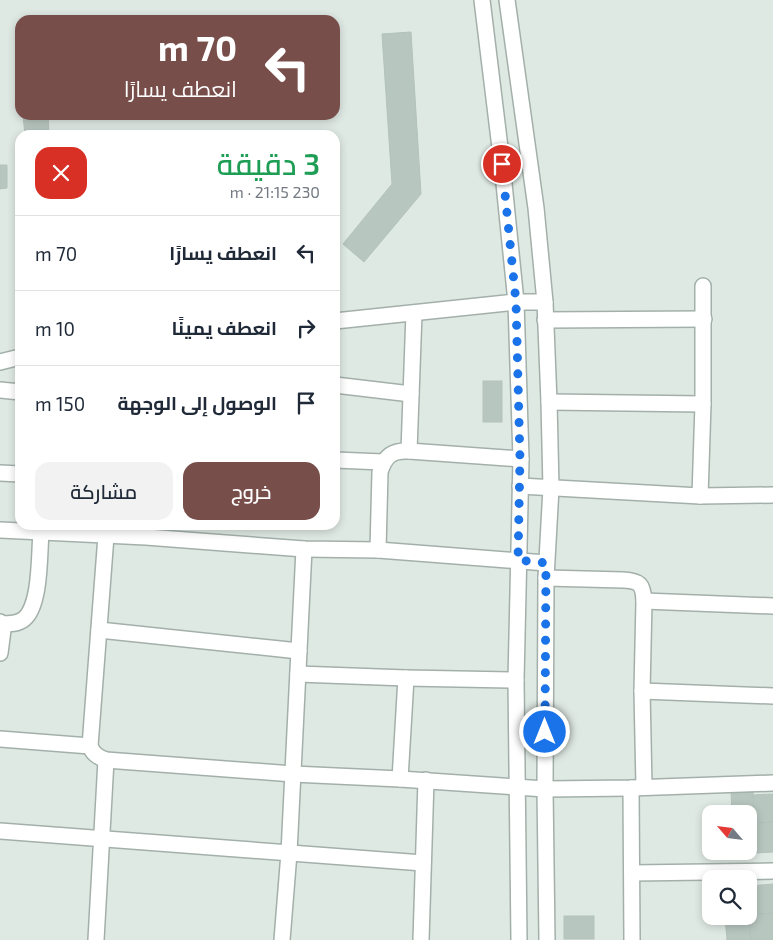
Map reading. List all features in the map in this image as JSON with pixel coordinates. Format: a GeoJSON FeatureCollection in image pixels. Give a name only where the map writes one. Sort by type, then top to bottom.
{"type":"FeatureCollection","features":[{"type":"Feature","properties":{"kind":"street"},"geometry":{"type":"LineString","coordinates":[[482,0],[502,164],[516,302],[520,459],[516,680],[519,940]]}},
{"type":"Feature","properties":{"kind":"street"},"geometry":{"type":"LineString","coordinates":[[507,0],[536,208],[545,302],[551,488],[546,563],[545,789],[547,940]]}},
{"type":"Feature","properties":{"kind":"street"},"geometry":{"type":"LineString","coordinates":[[700,496],[704,404],[703,286]]}},
{"type":"Feature","properties":{"kind":"street"},"geometry":{"type":"LineString","coordinates":[[340,320],[516,302],[545,302]]}},
{"type":"Feature","properties":{"kind":"street"},"geometry":{"type":"LineString","coordinates":[[409,451],[414,313]]}},
{"type":"Feature","properties":{"kind":"street"},"geometry":{"type":"LineString","coordinates":[[545,320],[704,319]]}},
{"type":"Feature","properties":{"kind":"street"},"geometry":{"type":"LineString","coordinates":[[0,362],[15,358]]}},
{"type":"Feature","properties":{"kind":"street"},"geometry":{"type":"LineString","coordinates":[[340,386],[411,394]]}},
{"type":"Feature","properties":{"kind":"street"},"geometry":{"type":"LineString","coordinates":[[0,390],[15,392]]}},
{"type":"Feature","properties":{"kind":"street"},"geometry":{"type":"LineString","coordinates":[[549,402],[704,404]]}},
{"type":"Feature","properties":{"kind":"street"},"geometry":{"type":"LineString","coordinates":[[378,550],[380,472],[383,462],[389,454],[399,450],[520,459]]}},
{"type":"Feature","properties":{"kind":"street"},"geometry":{"type":"LineString","coordinates":[[340,460],[383,462]]}},
{"type":"Feature","properties":{"kind":"street"},"geometry":{"type":"LineString","coordinates":[[0,473],[15,474]]}},
{"type":"Feature","properties":{"kind":"street"},"geometry":{"type":"LineString","coordinates":[[520,486],[700,496],[773,495]]}},
{"type":"Feature","properties":{"kind":"street"},"geometry":{"type":"LineString","coordinates":[[0,530],[106,536],[147,531],[304,549],[378,550],[546,563]]}},
{"type":"Feature","properties":{"kind":"street"},"geometry":{"type":"LineString","coordinates":[[0,653],[3,630],[1,623],[12,624],[22,620],[33,606],[38,575],[40,533]]}},
{"type":"Feature","properties":{"kind":"street"},"geometry":{"type":"LineString","coordinates":[[106,536],[90,746],[94,754],[106,760],[293,774],[426,780],[545,789],[637,788],[773,782]]}},
{"type":"Feature","properties":{"kind":"street"},"geometry":{"type":"LineString","coordinates":[[282,940],[289,853],[304,549]]}},
{"type":"Feature","properties":{"kind":"street"},"geometry":{"type":"LineString","coordinates":[[546,578],[635,581],[640,584],[643,591],[642,691],[632,873],[632,940]]}},
{"type":"Feature","properties":{"kind":"street"},"geometry":{"type":"LineString","coordinates":[[644,601],[773,606]]}},
{"type":"Feature","properties":{"kind":"street"},"geometry":{"type":"LineString","coordinates":[[99,630],[299,651]]}},
{"type":"Feature","properties":{"kind":"street"},"geometry":{"type":"LineString","coordinates":[[298,674],[516,680]]}},
{"type":"Feature","properties":{"kind":"street"},"geometry":{"type":"LineString","coordinates":[[400,779],[406,678]]}},
{"type":"Feature","properties":{"kind":"street"},"geometry":{"type":"LineString","coordinates":[[642,691],[773,696]]}},
{"type":"Feature","properties":{"kind":"street"},"geometry":{"type":"LineString","coordinates":[[0,739],[90,746]]}},
{"type":"Feature","properties":{"kind":"street"},"geometry":{"type":"LineString","coordinates":[[96,940],[106,760]]}},
{"type":"Feature","properties":{"kind":"street"},"geometry":{"type":"LineString","coordinates":[[421,940],[426,780]]}},
{"type":"Feature","properties":{"kind":"street"},"geometry":{"type":"LineString","coordinates":[[0,831],[423,863]]}},
{"type":"Feature","properties":{"kind":"street"},"geometry":{"type":"LineString","coordinates":[[632,873],[773,871]]}},
{"type":"Feature","properties":{"kind":"building"},"geometry":{"type":"Polygon","coordinates":[[[411,32],[421,194],[364,262],[343,244],[392,184],[382,34],[411,32]]]}},
{"type":"Feature","properties":{"kind":"building"},"geometry":{"type":"Polygon","coordinates":[[[24,120],[48,120],[49,130],[24,130],[24,120]]]}},
{"type":"Feature","properties":{"kind":"building"},"geometry":{"type":"Polygon","coordinates":[[[0,165],[7,165],[7,188],[0,189],[0,165]]]}},
{"type":"Feature","properties":{"kind":"building"},"geometry":{"type":"Polygon","coordinates":[[[483,381],[502,381],[502,422],[483,422],[483,381]]]}},
{"type":"Feature","properties":{"kind":"building"},"geometry":{"type":"Polygon","coordinates":[[[753,791],[754,805],[732,805],[731,792],[753,791]]]}},
{"type":"Feature","properties":{"kind":"building"},"geometry":{"type":"Polygon","coordinates":[[[773,794],[773,822],[758,823],[758,805],[754,805],[753,795],[773,794]]]}},
{"type":"Feature","properties":{"kind":"building"},"geometry":{"type":"Polygon","coordinates":[[[773,822],[773,852],[758,853],[758,823],[773,822]]]}},
{"type":"Feature","properties":{"kind":"building"},"geometry":{"type":"Polygon","coordinates":[[[773,884],[773,913],[757,915],[757,885],[773,884]]]}},
{"type":"Feature","properties":{"kind":"building"},"geometry":{"type":"Polygon","coordinates":[[[773,913],[773,940],[751,940],[750,925],[757,925],[757,914],[773,913]]]}},
{"type":"Feature","properties":{"kind":"building"},"geometry":{"type":"Polygon","coordinates":[[[564,916],[594,916],[594,939],[564,939],[564,916]]]}},
{"type":"Feature","properties":{"kind":"building"},"geometry":{"type":"Polygon","coordinates":[[[726,925],[749,925],[751,940],[727,940],[726,925]]]}},
{"type":"Feature","properties":{"kind":"route"},"geometry":{"type":"LineString","coordinates":[[502,164],[516,302],[520,459],[518,560],[546,563],[545,732]]}}]}
